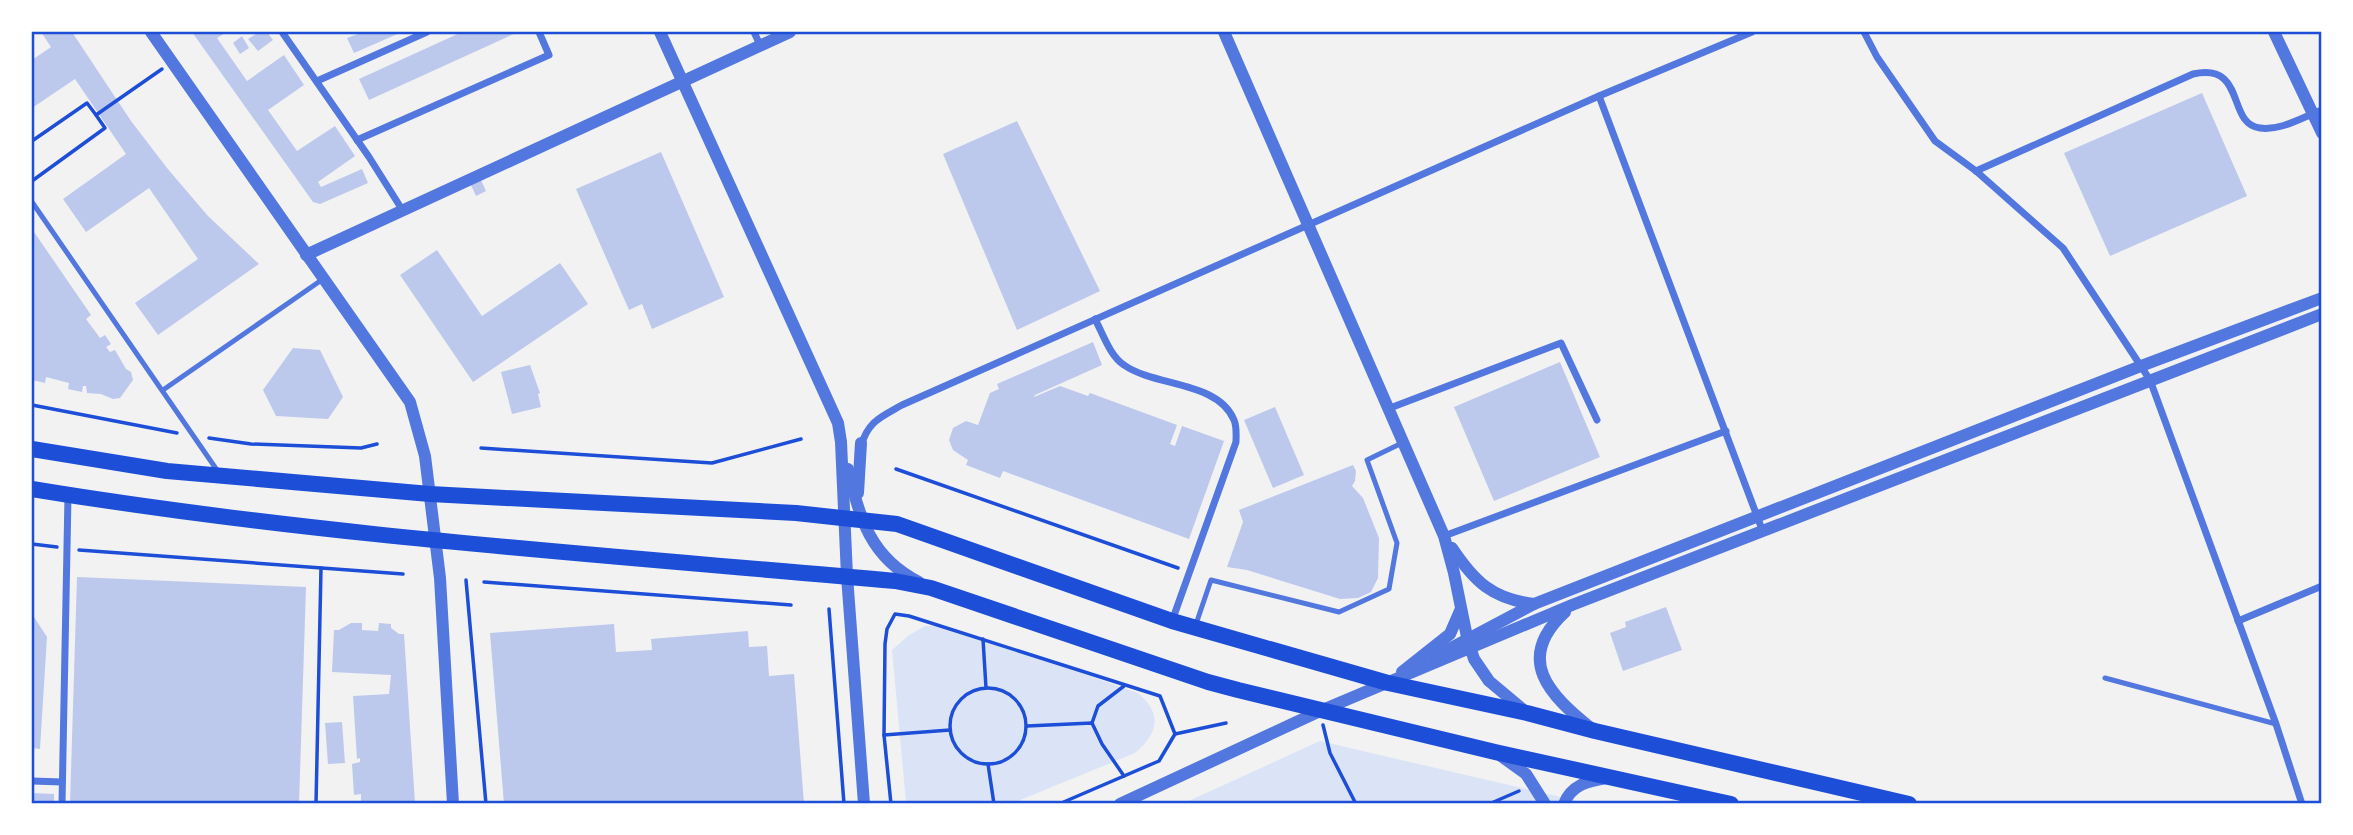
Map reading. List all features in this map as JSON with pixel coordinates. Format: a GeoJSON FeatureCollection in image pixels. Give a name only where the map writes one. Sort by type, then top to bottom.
{"type":"FeatureCollection","features":[{"type":"Feature","properties":{"kind":"main road"},"geometry":{"type":"LineString","coordinates":[[32,449],[167,471],[430,494],[782,512],[897,524],[1172,621],[1388,683],[1909,803]]}},
{"type":"Feature","properties":{"kind":"main road"},"geometry":{"type":"LineString","coordinates":[[32,489],[435,540],[895,581],[932,588],[1208,682],[1607,778],[1731,803]]}},
{"type":"Feature","properties":{"kind":"street"},"geometry":{"type":"LineString","coordinates":[[151,32],[410,402],[422,439],[440,578],[453,803]]}},
{"type":"Feature","properties":{"kind":"street"},"geometry":{"type":"LineString","coordinates":[[282,32],[403,211]]}},
{"type":"Feature","properties":{"kind":"street"},"geometry":{"type":"LineString","coordinates":[[317,81],[427,32]]}},
{"type":"Feature","properties":{"kind":"street"},"geometry":{"type":"LineString","coordinates":[[357,140],[549,55],[539,32]]}},
{"type":"Feature","properties":{"kind":"street"},"geometry":{"type":"LineString","coordinates":[[660,32],[834,411],[862,521],[872,540],[890,563],[906,575],[932,588]]}},
{"type":"Feature","properties":{"kind":"street"},"geometry":{"type":"LineString","coordinates":[[754,32],[760,45]]}},
{"type":"Feature","properties":{"kind":"street"},"geometry":{"type":"LineString","coordinates":[[306,255],[790,32]]}},
{"type":"Feature","properties":{"kind":"street"},"geometry":{"type":"LineString","coordinates":[[1224,32],[1444,536],[1468,643],[1478,667],[1489,681],[1527,713]]}},
{"type":"Feature","properties":{"kind":"street"},"geometry":{"type":"LineString","coordinates":[[844,519],[862,443],[872,422],[902,405],[1599,96],[1752,32]]}},
{"type":"Feature","properties":{"kind":"street"},"geometry":{"type":"LineString","coordinates":[[1864,32],[1877,57],[1935,141],[1976,171],[2063,248],[2150,380],[2276,724],[2302,803]]}},
{"type":"Feature","properties":{"kind":"street"},"geometry":{"type":"LineString","coordinates":[[2274,32],[2317,112],[2322,133]]}},
{"type":"Feature","properties":{"kind":"street"},"geometry":{"type":"LineString","coordinates":[[1976,171],[2193,74],[2206,71],[2217,73],[2226,79],[2249,124],[2257,128],[2279,127],[2317,112]]}},
{"type":"Feature","properties":{"kind":"street"},"geometry":{"type":"LineString","coordinates":[[1599,96],[1763,532]]}},
{"type":"Feature","properties":{"kind":"street"},"geometry":{"type":"LineString","coordinates":[[1120,803],[1320,711],[1388,683],[1468,643],[1534,604],[2141,366],[2322,298]]}},
{"type":"Feature","properties":{"kind":"street"},"geometry":{"type":"LineString","coordinates":[[1468,643],[1572,606],[2322,314]]}},
{"type":"Feature","properties":{"kind":"street"},"geometry":{"type":"LineString","coordinates":[[1095,319],[1122,364],[1135,371],[1210,395],[1227,408],[1236,422],[1237,442],[1172,621]]}},
{"type":"Feature","properties":{"kind":"street"},"geometry":{"type":"LineString","coordinates":[[1390,408],[1561,343],[1597,421]]}},
{"type":"Feature","properties":{"kind":"street"},"geometry":{"type":"LineString","coordinates":[[1444,536],[1726,430]]}},
{"type":"Feature","properties":{"kind":"street"},"geometry":{"type":"LineString","coordinates":[[841,442],[847,576],[865,801]]}},
{"type":"Feature","properties":{"kind":"street"},"geometry":{"type":"LineString","coordinates":[[862,443],[858,488],[862,521]]}},
{"type":"Feature","properties":{"kind":"street"},"geometry":{"type":"LineString","coordinates":[[62,803],[68,495]]}},
{"type":"Feature","properties":{"kind":"street"},"geometry":{"type":"LineString","coordinates":[[1444,536],[1462,563],[1486,589],[1515,602],[1534,604]]}},
{"type":"Feature","properties":{"kind":"street"},"geometry":{"type":"LineString","coordinates":[[2238,621],[2322,586]]}},
{"type":"Feature","properties":{"kind":"street"},"geometry":{"type":"LineString","coordinates":[[1572,606],[1551,625],[1544,636],[1540,663],[1548,686],[1558,699],[1595,731]]}},
{"type":"Feature","properties":{"kind":"street"},"geometry":{"type":"LineString","coordinates":[[1388,683],[1450,634],[1460,611]]}},
{"type":"Feature","properties":{"kind":"street"},"geometry":{"type":"LineString","coordinates":[[1495,752],[1517,766],[1534,784],[1545,803]]}},
{"type":"Feature","properties":{"kind":"street"},"geometry":{"type":"LineString","coordinates":[[1564,803],[1573,790],[1583,783],[1607,778]]}},
{"type":"Feature","properties":{"kind":"street"},"geometry":{"type":"LineString","coordinates":[[32,781],[62,782]]}},
{"type":"Feature","properties":{"kind":"lane"},"geometry":{"type":"LineString","coordinates":[[32,202],[220,475]]}},
{"type":"Feature","properties":{"kind":"lane"},"geometry":{"type":"LineString","coordinates":[[163,390],[323,279]]}},
{"type":"Feature","properties":{"kind":"lane"},"geometry":{"type":"LineString","coordinates":[[1195,628],[1211,580],[1339,612],[1389,589],[1397,543],[1367,460],[1404,442]]}},
{"type":"Feature","properties":{"kind":"lane"},"geometry":{"type":"LineString","coordinates":[[2105,678],[2276,724]]}},
{"type":"Feature","properties":{"kind":"path"},"geometry":{"type":"LineString","coordinates":[[96,115],[172,62]]}},
{"type":"Feature","properties":{"kind":"path"},"geometry":{"type":"LineString","coordinates":[[32,141],[87,103],[105,128],[32,181]]}},
{"type":"Feature","properties":{"kind":"path"},"geometry":{"type":"LineString","coordinates":[[481,448],[712,463],[801,439]]}},
{"type":"Feature","properties":{"kind":"path"},"geometry":{"type":"LineString","coordinates":[[896,470],[1189,572]]}},
{"type":"Feature","properties":{"kind":"path"},"geometry":{"type":"LineString","coordinates":[[32,544],[402,574]]}},
{"type":"Feature","properties":{"kind":"path"},"geometry":{"type":"LineString","coordinates":[[316,803],[321,568]]}},
{"type":"Feature","properties":{"kind":"path"},"geometry":{"type":"LineString","coordinates":[[467,580],[486,803]]}},
{"type":"Feature","properties":{"kind":"path"},"geometry":{"type":"LineString","coordinates":[[484,582],[791,606]]}},
{"type":"Feature","properties":{"kind":"path"},"geometry":{"type":"LineString","coordinates":[[829,610],[844,803]]}},
{"type":"Feature","properties":{"kind":"path"},"geometry":{"type":"LineString","coordinates":[[891,803],[884,734],[885,644],[887,629],[895,614],[909,615],[1160,696],[1175,734]]}},
{"type":"Feature","properties":{"kind":"path"},"geometry":{"type":"LineString","coordinates":[[983,639],[986,688]]}},
{"type":"Feature","properties":{"kind":"path"},"geometry":{"type":"LineString","coordinates":[[1124,776],[1102,744],[1092,723],[1098,706],[1125,685]]}},
{"type":"Feature","properties":{"kind":"path"},"geometry":{"type":"LineString","coordinates":[[986,688],[996,688],[1008,693],[1018,702],[1027,726],[1025,739],[1018,750],[1009,758],[988,764],[973,761],[963,755],[955,746],[950,730],[953,710],[960,700],[970,692],[986,688]]}},
{"type":"Feature","properties":{"kind":"path"},"geometry":{"type":"LineString","coordinates":[[1320,711],[1330,753],[1356,803]]}},
{"type":"Feature","properties":{"kind":"path"},"geometry":{"type":"LineString","coordinates":[[1027,726],[1092,723]]}},
{"type":"Feature","properties":{"kind":"path"},"geometry":{"type":"LineString","coordinates":[[1059,803],[1160,761],[1175,734],[1226,723]]}},
{"type":"Feature","properties":{"kind":"path"},"geometry":{"type":"LineString","coordinates":[[884,734],[950,730]]}},
{"type":"Feature","properties":{"kind":"path"},"geometry":{"type":"LineString","coordinates":[[988,764],[994,803]]}},
{"type":"Feature","properties":{"kind":"path"},"geometry":{"type":"LineString","coordinates":[[1489,803],[1534,784]]}},
{"type":"Feature","properties":{"kind":"shaded area"},"geometry":{"type":"Polygon","coordinates":[[[925,626],[943,626],[972,634],[1138,693],[1154,716],[1153,731],[1135,753],[1013,803],[906,803],[892,650],[909,635],[925,626]]]}},
{"type":"Feature","properties":{"kind":"shaded area"},"geometry":{"type":"Polygon","coordinates":[[[1320,741],[1586,803],[1182,804],[1320,741]]]}},
{"type":"Feature","properties":{"kind":"building"},"geometry":{"type":"Polygon","coordinates":[[[41,32],[72,32],[131,121],[167,168],[208,216],[259,264],[158,335],[135,303],[198,259],[149,188],[86,232],[63,199],[126,154],[75,79],[32,108],[32,60],[51,47],[41,32]]]}},
{"type":"Feature","properties":{"kind":"building"},"geometry":{"type":"Polygon","coordinates":[[[192,32],[227,32],[217,38],[247,81],[284,55],[304,85],[268,110],[297,151],[335,126],[355,156],[318,182],[321,187],[362,169],[368,183],[320,204],[313,202],[192,32]]]}},
{"type":"Feature","properties":{"kind":"building"},"geometry":{"type":"Polygon","coordinates":[[[259,32],[267,32],[273,40],[258,51],[248,39],[259,32]]]}},
{"type":"Feature","properties":{"kind":"building"},"geometry":{"type":"Polygon","coordinates":[[[363,32],[402,32],[354,53],[347,38],[363,32]]]}},
{"type":"Feature","properties":{"kind":"building"},"geometry":{"type":"Polygon","coordinates":[[[462,32],[518,32],[369,100],[359,79],[462,32]]]}},
{"type":"Feature","properties":{"kind":"building"},"geometry":{"type":"Polygon","coordinates":[[[242,36],[249,48],[240,54],[233,43],[242,36]]]}},
{"type":"Feature","properties":{"kind":"building"},"geometry":{"type":"Polygon","coordinates":[[[2202,93],[2247,196],[2110,256],[2064,153],[2202,93]]]}},
{"type":"Feature","properties":{"kind":"building"},"geometry":{"type":"Polygon","coordinates":[[[1017,121],[1100,291],[1017,330],[943,154],[1017,121]]]}},
{"type":"Feature","properties":{"kind":"building"},"geometry":{"type":"Polygon","coordinates":[[[661,152],[724,297],[652,329],[642,304],[629,310],[576,189],[661,152]]]}},
{"type":"Feature","properties":{"kind":"building"},"geometry":{"type":"Polygon","coordinates":[[[481,180],[486,191],[476,196],[471,185],[481,180]]]}},
{"type":"Feature","properties":{"kind":"building"},"geometry":{"type":"Polygon","coordinates":[[[32,229],[91,315],[86,319],[100,338],[105,335],[111,344],[106,347],[110,352],[115,350],[126,369],[131,372],[133,380],[120,398],[87,393],[86,386],[83,386],[82,392],[68,389],[69,383],[46,377],[45,383],[32,380],[32,229]]]}},
{"type":"Feature","properties":{"kind":"building"},"geometry":{"type":"Polygon","coordinates":[[[437,250],[482,316],[560,263],[588,304],[473,382],[400,275],[437,250]]]}},
{"type":"Feature","properties":{"kind":"building"},"geometry":{"type":"Polygon","coordinates":[[[1093,342],[1102,365],[1034,397],[1060,386],[1088,396],[1090,393],[1177,425],[1170,444],[1175,446],[1182,426],[1224,441],[1189,539],[1003,471],[1000,478],[966,465],[968,460],[953,450],[949,440],[953,428],[966,421],[978,425],[990,393],[999,389],[997,384],[1093,342]]]}},
{"type":"Feature","properties":{"kind":"building"},"geometry":{"type":"Polygon","coordinates":[[[293,348],[320,350],[343,397],[328,419],[276,416],[263,390],[293,348]]]}},
{"type":"Feature","properties":{"kind":"building"},"geometry":{"type":"Polygon","coordinates":[[[1560,362],[1600,457],[1494,501],[1454,407],[1560,362]]]}},
{"type":"Feature","properties":{"kind":"building"},"geometry":{"type":"Polygon","coordinates":[[[530,365],[540,393],[541,407],[512,414],[501,372],[530,365]]]}},
{"type":"Feature","properties":{"kind":"building"},"geometry":{"type":"Polygon","coordinates":[[[1275,407],[1304,475],[1273,488],[1244,420],[1275,407]]]}},
{"type":"Feature","properties":{"kind":"building"},"geometry":{"type":"Polygon","coordinates":[[[1353,465],[1356,471],[1352,486],[1363,498],[1379,538],[1378,578],[1371,592],[1358,598],[1340,599],[1247,570],[1227,567],[1243,522],[1239,510],[1353,465]]]}},
{"type":"Feature","properties":{"kind":"building"},"geometry":{"type":"Polygon","coordinates":[[[77,577],[306,587],[299,804],[70,804],[77,577]]]}},
{"type":"Feature","properties":{"kind":"building"},"geometry":{"type":"Polygon","coordinates":[[[1666,607],[1682,650],[1623,671],[1610,633],[1626,627],[1625,622],[1666,607]]]}},
{"type":"Feature","properties":{"kind":"building"},"geometry":{"type":"Polygon","coordinates":[[[32,614],[47,637],[40,749],[32,748],[32,614]]]}},
{"type":"Feature","properties":{"kind":"building"},"geometry":{"type":"Polygon","coordinates":[[[351,623],[362,623],[362,630],[378,631],[379,623],[391,624],[391,628],[404,634],[415,804],[361,804],[361,794],[354,795],[352,764],[360,762],[360,758],[357,759],[353,696],[389,694],[391,675],[332,672],[334,630],[351,623]]]}},
{"type":"Feature","properties":{"kind":"building"},"geometry":{"type":"Polygon","coordinates":[[[614,624],[616,652],[652,650],[651,639],[748,631],[749,647],[767,646],[769,676],[794,674],[804,804],[504,804],[490,633],[614,624]]]}},
{"type":"Feature","properties":{"kind":"building"},"geometry":{"type":"Polygon","coordinates":[[[342,722],[345,763],[328,764],[325,723],[342,722]]]}},
{"type":"Feature","properties":{"kind":"building"},"geometry":{"type":"Polygon","coordinates":[[[32,793],[54,794],[54,804],[32,804],[32,793]]]}}]}
